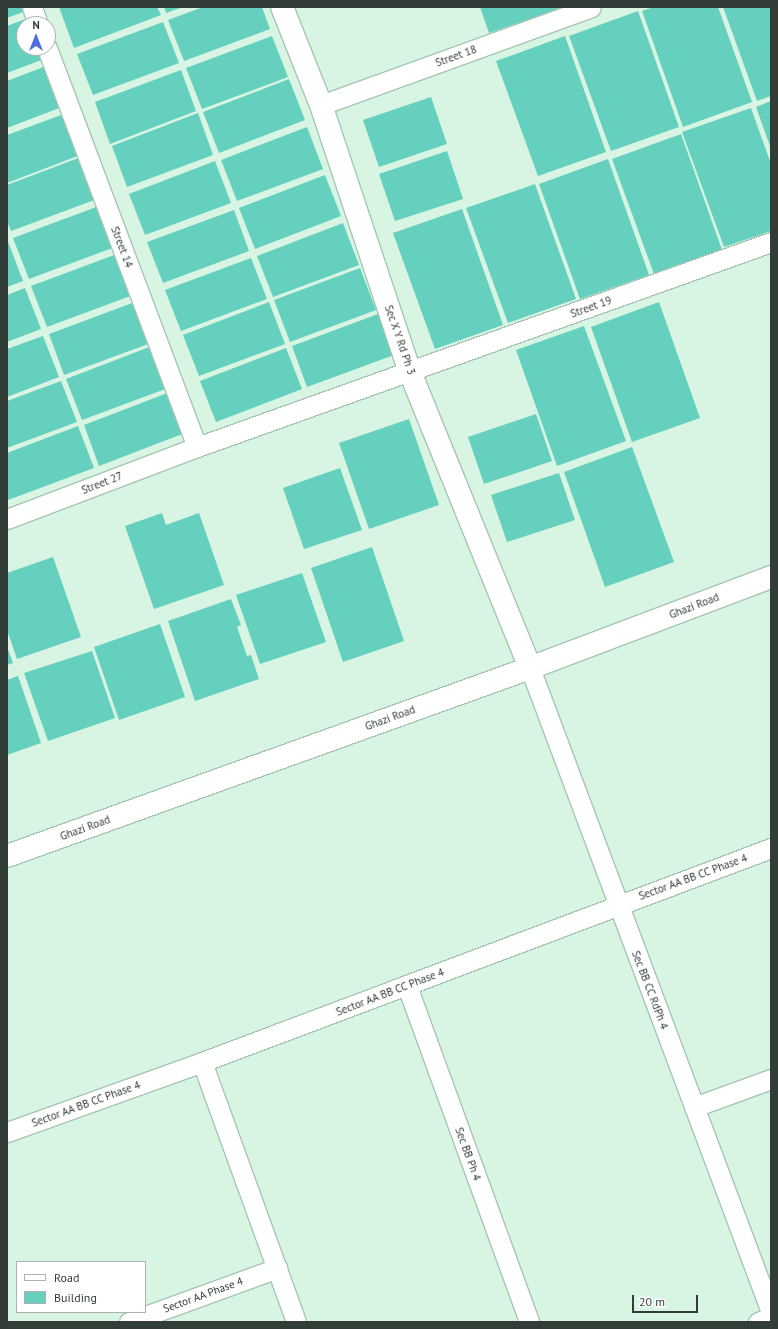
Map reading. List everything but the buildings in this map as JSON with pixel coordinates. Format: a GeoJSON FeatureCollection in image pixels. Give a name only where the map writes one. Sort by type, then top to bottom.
{"type":"FeatureCollection","features":[{"type":"Feature","properties":{"kind":"main road","name":"Sec X Y Rd Ph 3"},"geometry":{"type":"LineString","coordinates":[[282,7],[322,106],[410,372],[530,668]]}},
{"type":"Feature","properties":{"kind":"main road","name":"Ghazi Road"},"geometry":{"type":"LineString","coordinates":[[7,856],[530,668],[771,577]]}},
{"type":"Feature","properties":{"kind":"street","name":"Street 18"},"geometry":{"type":"LineString","coordinates":[[322,106],[591,7]]}},
{"type":"Feature","properties":{"kind":"street","name":"Street 14"},"geometry":{"type":"LineString","coordinates":[[50,56],[197,447]]}},
{"type":"Feature","properties":{"kind":"street","name":"Street 19"},"geometry":{"type":"LineString","coordinates":[[197,447],[771,242]]}},
{"type":"Feature","properties":{"kind":"street","name":"Street 27"},"geometry":{"type":"LineString","coordinates":[[7,519],[197,447]]}},
{"type":"Feature","properties":{"kind":"street","name":"Sec BB CC RdPh 4"},"geometry":{"type":"LineString","coordinates":[[530,668],[771,1312]]}},
{"type":"Feature","properties":{"kind":"street","name":"Sector AA BB CC Phase 4"},"geometry":{"type":"LineString","coordinates":[[7,1132],[407,986],[618,904],[771,848]]}},
{"type":"Feature","properties":{"kind":"street","name":"Sec BB Ph 4"},"geometry":{"type":"LineString","coordinates":[[407,986],[529,1322]]}},
{"type":"Feature","properties":{"kind":"street"},"geometry":{"type":"LineString","coordinates":[[202,1062],[296,1322]]}},
{"type":"Feature","properties":{"kind":"street"},"geometry":{"type":"LineString","coordinates":[[694,1107],[771,1079]]}},
{"type":"Feature","properties":{"kind":"street","name":"Sector AA Phase 4"},"geometry":{"type":"LineString","coordinates":[[129,1322],[277,1268]]}},
{"type":"Feature","properties":{"kind":"street"},"geometry":{"type":"LineString","coordinates":[[758,1322],[771,1317]]}}]}
